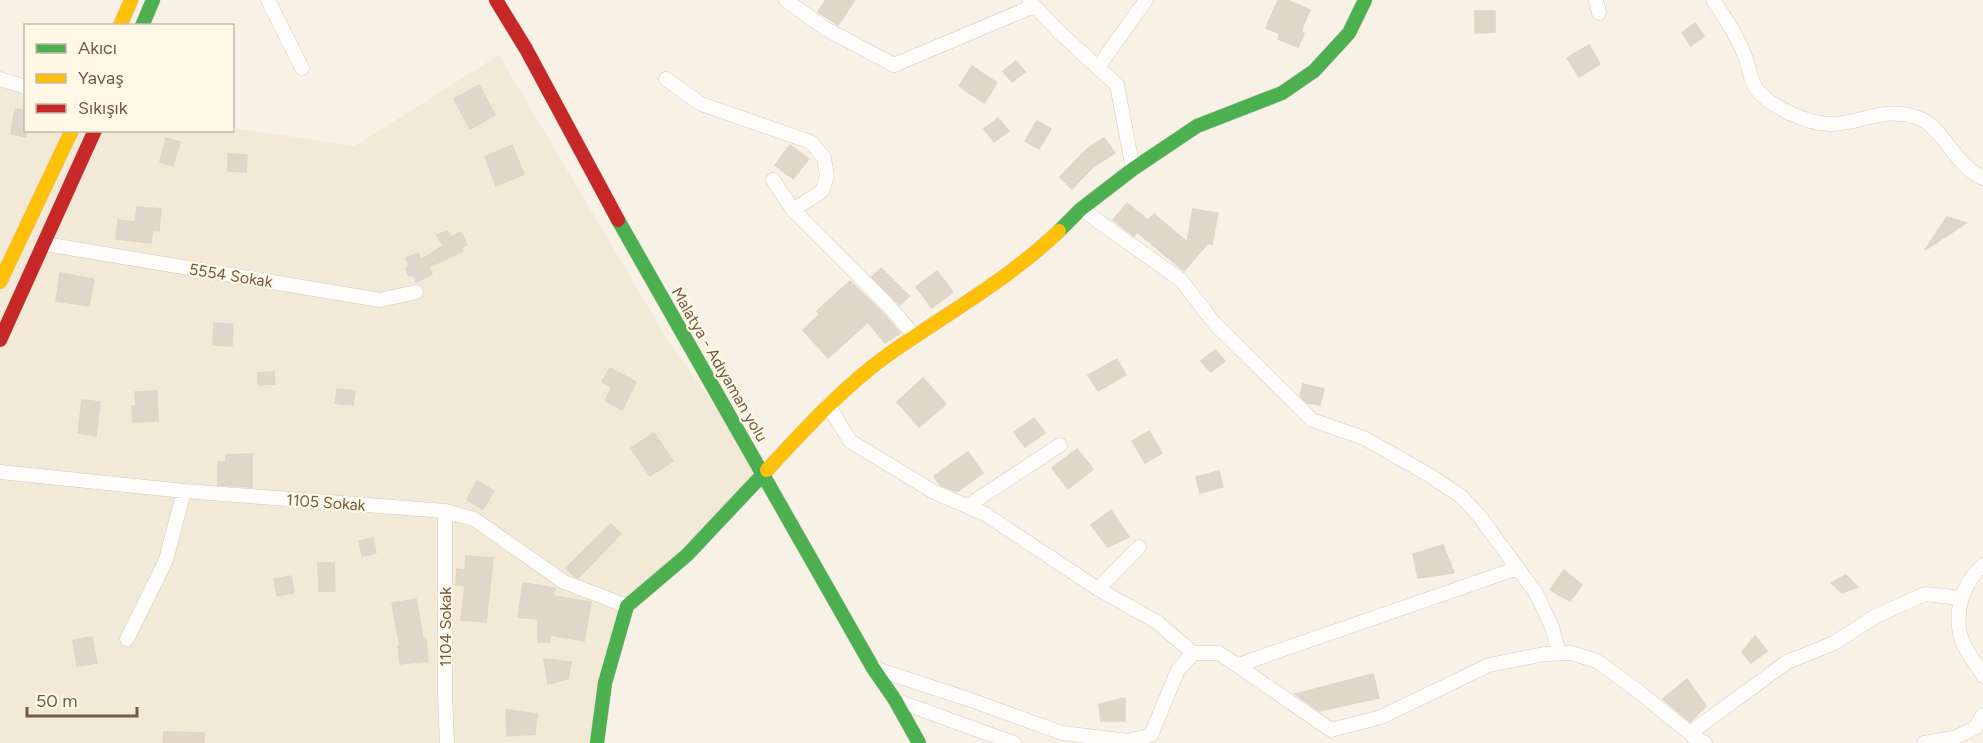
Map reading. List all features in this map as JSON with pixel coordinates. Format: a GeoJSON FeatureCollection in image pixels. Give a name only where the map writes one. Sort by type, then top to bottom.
{"type":"FeatureCollection","features":[{"type":"Feature","properties":{"kind":"main road"},"geometry":{"type":"LineString","coordinates":[[121,24],[131,0]]}},
{"type":"Feature","properties":{"kind":"main road"},"geometry":{"type":"LineString","coordinates":[[143,24],[153,0]]}},
{"type":"Feature","properties":{"kind":"main road","name":"Malatya - Adıyaman yolu"},"geometry":{"type":"LineString","coordinates":[[496,0],[526,49],[603,194],[873,668],[895,700],[919,743]]}},
{"type":"Feature","properties":{"kind":"main road"},"geometry":{"type":"LineString","coordinates":[[597,743],[605,683],[627,606],[687,555],[828,405],[887,356],[1035,254],[1081,209],[1132,169],[1197,126],[1282,93],[1314,71],[1349,33],[1365,0]]}},
{"type":"Feature","properties":{"kind":"main road"},"geometry":{"type":"LineString","coordinates":[[0,282],[71,132]]}},
{"type":"Feature","properties":{"kind":"main road"},"geometry":{"type":"LineString","coordinates":[[0,340],[94,132]]}},
{"type":"Feature","properties":{"kind":"street"},"geometry":{"type":"LineString","coordinates":[[268,0],[302,68]]}},
{"type":"Feature","properties":{"kind":"street"},"geometry":{"type":"LineString","coordinates":[[786,0],[826,29],[894,65],[1031,3],[1117,85],[1132,169]]}},
{"type":"Feature","properties":{"kind":"street"},"geometry":{"type":"LineString","coordinates":[[1098,67],[1146,0]]}},
{"type":"Feature","properties":{"kind":"street"},"geometry":{"type":"LineString","coordinates":[[1713,0],[1723,13],[1744,55],[1755,88],[1768,101],[1810,122],[1832,124],[1891,112],[1918,117],[1935,130],[1960,161],[1983,178]]}},
{"type":"Feature","properties":{"kind":"street"},"geometry":{"type":"LineString","coordinates":[[0,79],[24,86]]}},
{"type":"Feature","properties":{"kind":"street"},"geometry":{"type":"LineString","coordinates":[[666,79],[701,104],[811,142],[824,158],[827,176],[822,191],[793,210]]}},
{"type":"Feature","properties":{"kind":"street"},"geometry":{"type":"LineString","coordinates":[[773,180],[793,210],[886,303],[915,336]]}},
{"type":"Feature","properties":{"kind":"street"},"geometry":{"type":"LineString","coordinates":[[1081,209],[1181,279],[1215,324],[1312,420],[1364,438],[1429,475],[1462,497],[1536,593],[1552,627],[1559,654]]}},
{"type":"Feature","properties":{"kind":"street","name":"5554 Sokak"},"geometry":{"type":"LineString","coordinates":[[45,244],[380,300],[416,292]]}},
{"type":"Feature","properties":{"kind":"street"},"geometry":{"type":"LineString","coordinates":[[828,405],[850,441],[934,492],[986,514],[1098,589],[1157,622],[1193,652],[1219,653],[1331,730],[1381,717],[1489,665],[1544,654],[1571,653],[1597,662],[1705,743]]}},
{"type":"Feature","properties":{"kind":"street"},"geometry":{"type":"LineString","coordinates":[[967,506],[1060,445]]}},
{"type":"Feature","properties":{"kind":"street","name":"1105 Sokak"},"geometry":{"type":"LineString","coordinates":[[0,472],[184,491],[445,511],[474,519],[564,582],[627,606]]}},
{"type":"Feature","properties":{"kind":"street"},"geometry":{"type":"LineString","coordinates":[[127,639],[166,560],[184,491]]}},
{"type":"Feature","properties":{"kind":"street","name":"1104 Sokak"},"geometry":{"type":"LineString","coordinates":[[445,511],[447,743]]}},
{"type":"Feature","properties":{"kind":"street"},"geometry":{"type":"LineString","coordinates":[[1098,589],[1139,547]]}},
{"type":"Feature","properties":{"kind":"street"},"geometry":{"type":"LineString","coordinates":[[1238,665],[1518,568]]}},
{"type":"Feature","properties":{"kind":"street"},"geometry":{"type":"LineString","coordinates":[[1981,571],[1960,598],[1959,623],[1963,643],[1983,676]]}},
{"type":"Feature","properties":{"kind":"street"},"geometry":{"type":"LineString","coordinates":[[1690,733],[1787,662],[1833,644],[1876,616],[1925,594],[1960,598]]}},
{"type":"Feature","properties":{"kind":"street"},"geometry":{"type":"LineString","coordinates":[[873,668],[1062,733],[1128,741],[1151,735],[1178,670],[1193,652]]}},
{"type":"Feature","properties":{"kind":"street"},"geometry":{"type":"LineString","coordinates":[[895,700],[1014,743]]}},
{"type":"Feature","properties":{"kind":"street"},"geometry":{"type":"LineString","coordinates":[[1924,743],[1954,738],[1975,728],[1983,715]]}},
{"type":"Feature","properties":{"kind":"shaded area"},"geometry":{"type":"Polygon","coordinates":[[[499,55],[667,339],[763,473],[623,613],[601,743],[0,743],[0,79],[24,88],[24,132],[234,132],[234,128],[355,146],[499,55]]]}},
{"type":"Feature","properties":{"kind":"building"},"geometry":{"type":"Polygon","coordinates":[[[826,0],[855,0],[838,25],[818,12],[826,0]]]}},
{"type":"Feature","properties":{"kind":"building"},"geometry":{"type":"Polygon","coordinates":[[[1278,0],[1287,0],[1310,10],[1301,31],[1304,33],[1298,47],[1278,39],[1280,34],[1266,28],[1278,0]]]}},
{"type":"Feature","properties":{"kind":"building"},"geometry":{"type":"Polygon","coordinates":[[[1475,11],[1495,11],[1495,32],[1475,33],[1475,11]]]}},
{"type":"Feature","properties":{"kind":"building"},"geometry":{"type":"Polygon","coordinates":[[[1695,23],[1704,36],[1691,46],[1682,33],[1695,23]]]}},
{"type":"Feature","properties":{"kind":"building"},"geometry":{"type":"Polygon","coordinates":[[[1589,45],[1600,64],[1579,77],[1567,58],[1589,45]]]}},
{"type":"Feature","properties":{"kind":"building"},"geometry":{"type":"Polygon","coordinates":[[[1016,61],[1025,72],[1012,82],[1003,71],[1016,61]]]}},
{"type":"Feature","properties":{"kind":"building"},"geometry":{"type":"Polygon","coordinates":[[[972,66],[997,83],[984,103],[959,86],[972,66]]]}},
{"type":"Feature","properties":{"kind":"building"},"geometry":{"type":"Polygon","coordinates":[[[479,85],[495,115],[470,129],[454,99],[479,85]]]}},
{"type":"Feature","properties":{"kind":"building"},"geometry":{"type":"Polygon","coordinates":[[[15,109],[24,111],[26,137],[11,134],[15,109]]]}},
{"type":"Feature","properties":{"kind":"building"},"geometry":{"type":"Polygon","coordinates":[[[998,118],[1009,131],[994,142],[984,129],[998,118]]]}},
{"type":"Feature","properties":{"kind":"building"},"geometry":{"type":"Polygon","coordinates":[[[1037,121],[1051,129],[1039,149],[1025,141],[1037,121]]]}},
{"type":"Feature","properties":{"kind":"building"},"geometry":{"type":"Polygon","coordinates":[[[166,138],[180,142],[173,166],[160,162],[166,138]]]}},
{"type":"Feature","properties":{"kind":"building"},"geometry":{"type":"Polygon","coordinates":[[[1104,138],[1115,153],[1094,166],[1072,189],[1060,177],[1087,149],[1104,138]]]}},
{"type":"Feature","properties":{"kind":"building"},"geometry":{"type":"Polygon","coordinates":[[[512,145],[524,174],[496,186],[485,157],[512,145]]]}},
{"type":"Feature","properties":{"kind":"building"},"geometry":{"type":"Polygon","coordinates":[[[790,145],[809,159],[793,179],[775,165],[790,145]]]}},
{"type":"Feature","properties":{"kind":"building"},"geometry":{"type":"Polygon","coordinates":[[[228,154],[247,155],[246,172],[228,171],[228,154]]]}},
{"type":"Feature","properties":{"kind":"building"},"geometry":{"type":"Polygon","coordinates":[[[1127,203],[1148,220],[1154,214],[1187,242],[1193,209],[1218,213],[1212,244],[1208,243],[1184,271],[1137,232],[1134,236],[1113,220],[1127,203]]]}},
{"type":"Feature","properties":{"kind":"building"},"geometry":{"type":"Polygon","coordinates":[[[137,207],[161,209],[159,231],[153,230],[151,243],[116,239],[118,220],[135,222],[137,207]]]}},
{"type":"Feature","properties":{"kind":"building"},"geometry":{"type":"Polygon","coordinates":[[[1947,217],[1966,223],[1925,250],[1947,217]]]}},
{"type":"Feature","properties":{"kind":"building"},"geometry":{"type":"Polygon","coordinates":[[[447,231],[451,237],[461,232],[467,245],[461,248],[463,251],[429,267],[432,274],[416,282],[413,274],[409,276],[406,269],[409,266],[406,258],[418,253],[421,260],[443,246],[437,235],[447,231]]]}},
{"type":"Feature","properties":{"kind":"building"},"geometry":{"type":"Polygon","coordinates":[[[881,268],[909,296],[900,305],[872,277],[881,268]]]}},
{"type":"Feature","properties":{"kind":"building"},"geometry":{"type":"Polygon","coordinates":[[[937,271],[953,292],[932,308],[916,287],[937,271]]]}},
{"type":"Feature","properties":{"kind":"building"},"geometry":{"type":"Polygon","coordinates":[[[60,273],[94,279],[89,306],[56,301],[60,273]]]}},
{"type":"Feature","properties":{"kind":"building"},"geometry":{"type":"Polygon","coordinates":[[[850,281],[900,333],[885,343],[868,322],[828,358],[803,330],[820,314],[817,311],[850,281]]]}},
{"type":"Feature","properties":{"kind":"building"},"geometry":{"type":"Polygon","coordinates":[[[214,323],[233,324],[232,346],[213,345],[214,323]]]}},
{"type":"Feature","properties":{"kind":"building"},"geometry":{"type":"Polygon","coordinates":[[[1215,350],[1225,361],[1211,372],[1201,361],[1215,350]]]}},
{"type":"Feature","properties":{"kind":"building"},"geometry":{"type":"Polygon","coordinates":[[[1117,359],[1126,375],[1098,391],[1088,375],[1117,359]]]}},
{"type":"Feature","properties":{"kind":"building"},"geometry":{"type":"Polygon","coordinates":[[[610,368],[636,382],[622,410],[605,401],[612,387],[602,382],[610,368]]]}},
{"type":"Feature","properties":{"kind":"building"},"geometry":{"type":"Polygon","coordinates":[[[274,372],[275,384],[258,385],[258,373],[274,372]]]}},
{"type":"Feature","properties":{"kind":"building"},"geometry":{"type":"Polygon","coordinates":[[[923,378],[946,404],[919,427],[897,402],[923,378]]]}},
{"type":"Feature","properties":{"kind":"building"},"geometry":{"type":"Polygon","coordinates":[[[1303,384],[1324,389],[1320,405],[1307,403],[1300,396],[1303,384]]]}},
{"type":"Feature","properties":{"kind":"building"},"geometry":{"type":"Polygon","coordinates":[[[337,389],[355,391],[353,405],[335,403],[337,389]]]}},
{"type":"Feature","properties":{"kind":"building"},"geometry":{"type":"Polygon","coordinates":[[[157,391],[158,421],[133,422],[132,406],[136,406],[135,392],[157,391]]]}},
{"type":"Feature","properties":{"kind":"building"},"geometry":{"type":"Polygon","coordinates":[[[82,400],[100,402],[96,436],[78,433],[82,400]]]}},
{"type":"Feature","properties":{"kind":"building"},"geometry":{"type":"Polygon","coordinates":[[[1034,418],[1045,433],[1025,447],[1014,432],[1034,418]]]}},
{"type":"Feature","properties":{"kind":"building"},"geometry":{"type":"Polygon","coordinates":[[[1149,431],[1162,453],[1145,463],[1132,441],[1149,431]]]}},
{"type":"Feature","properties":{"kind":"building"},"geometry":{"type":"Polygon","coordinates":[[[654,433],[673,461],[650,476],[631,448],[654,433]]]}},
{"type":"Feature","properties":{"kind":"building"},"geometry":{"type":"Polygon","coordinates":[[[1077,449],[1093,469],[1068,489],[1052,468],[1077,449]]]}},
{"type":"Feature","properties":{"kind":"building"},"geometry":{"type":"Polygon","coordinates":[[[968,452],[983,473],[957,492],[940,485],[934,476],[968,452]]]}},
{"type":"Feature","properties":{"kind":"building"},"geometry":{"type":"Polygon","coordinates":[[[252,454],[252,487],[218,485],[218,462],[226,462],[226,455],[252,454]]]}},
{"type":"Feature","properties":{"kind":"building"},"geometry":{"type":"Polygon","coordinates":[[[1219,471],[1223,487],[1200,493],[1196,477],[1219,471]]]}},
{"type":"Feature","properties":{"kind":"building"},"geometry":{"type":"Polygon","coordinates":[[[477,481],[494,491],[483,509],[467,500],[477,481]]]}},
{"type":"Feature","properties":{"kind":"building"},"geometry":{"type":"Polygon","coordinates":[[[1111,510],[1129,537],[1108,547],[1091,525],[1111,510]]]}},
{"type":"Feature","properties":{"kind":"building"},"geometry":{"type":"Polygon","coordinates":[[[611,524],[621,534],[578,578],[574,576],[566,568],[611,524]]]}},
{"type":"Feature","properties":{"kind":"building"},"geometry":{"type":"Polygon","coordinates":[[[373,538],[376,553],[362,556],[359,541],[373,538]]]}},
{"type":"Feature","properties":{"kind":"building"},"geometry":{"type":"Polygon","coordinates":[[[1443,545],[1454,573],[1418,578],[1413,554],[1443,545]]]}},
{"type":"Feature","properties":{"kind":"building"},"geometry":{"type":"Polygon","coordinates":[[[466,556],[493,558],[486,622],[461,620],[465,585],[456,585],[457,569],[465,570],[466,556]]]}},
{"type":"Feature","properties":{"kind":"building"},"geometry":{"type":"Polygon","coordinates":[[[318,563],[334,563],[335,591],[319,591],[318,563]]]}},
{"type":"Feature","properties":{"kind":"building"},"geometry":{"type":"Polygon","coordinates":[[[1564,570],[1582,585],[1570,601],[1550,590],[1564,570]]]}},
{"type":"Feature","properties":{"kind":"building"},"geometry":{"type":"Polygon","coordinates":[[[1846,575],[1858,587],[1842,593],[1831,583],[1846,575]]]}},
{"type":"Feature","properties":{"kind":"building"},"geometry":{"type":"Polygon","coordinates":[[[291,576],[294,593],[277,596],[274,579],[291,576]]]}},
{"type":"Feature","properties":{"kind":"building"},"geometry":{"type":"Polygon","coordinates":[[[523,583],[555,588],[553,596],[591,602],[584,641],[550,635],[550,642],[538,642],[538,619],[518,617],[523,583]]]}},
{"type":"Feature","properties":{"kind":"building"},"geometry":{"type":"Polygon","coordinates":[[[416,599],[423,639],[426,638],[428,661],[400,664],[398,646],[400,646],[392,603],[416,599]]]}},
{"type":"Feature","properties":{"kind":"building"},"geometry":{"type":"Polygon","coordinates":[[[1755,636],[1767,651],[1751,663],[1742,652],[1755,636]]]}},
{"type":"Feature","properties":{"kind":"building"},"geometry":{"type":"Polygon","coordinates":[[[92,637],[97,663],[77,666],[73,640],[92,637]]]}},
{"type":"Feature","properties":{"kind":"building"},"geometry":{"type":"Polygon","coordinates":[[[544,659],[571,662],[568,679],[548,684],[544,659]]]}},
{"type":"Feature","properties":{"kind":"building"},"geometry":{"type":"Polygon","coordinates":[[[1373,674],[1379,698],[1319,711],[1295,694],[1373,674]]]}},
{"type":"Feature","properties":{"kind":"building"},"geometry":{"type":"Polygon","coordinates":[[[1687,679],[1706,706],[1690,722],[1663,699],[1687,679]]]}},
{"type":"Feature","properties":{"kind":"building"},"geometry":{"type":"Polygon","coordinates":[[[1125,698],[1125,721],[1101,721],[1099,704],[1125,698]]]}},
{"type":"Feature","properties":{"kind":"building"},"geometry":{"type":"Polygon","coordinates":[[[506,710],[537,714],[535,734],[507,736],[506,710]]]}},
{"type":"Feature","properties":{"kind":"building"},"geometry":{"type":"Polygon","coordinates":[[[164,732],[204,733],[204,743],[163,743],[164,732]]]}},
{"type":"Feature","properties":{"kind":"traffic: fast"},"geometry":{"type":"LineString","coordinates":[[143,24],[153,0]]}},
{"type":"Feature","properties":{"kind":"traffic: fast"},"geometry":{"type":"LineString","coordinates":[[1059,231],[1081,209],[1133,169],[1197,126],[1282,93],[1314,71],[1349,33],[1365,0]]}},
{"type":"Feature","properties":{"kind":"traffic: fast"},"geometry":{"type":"LineString","coordinates":[[618,220],[873,668],[895,700],[919,743]]}},
{"type":"Feature","properties":{"kind":"traffic: fast"},"geometry":{"type":"LineString","coordinates":[[597,743],[605,683],[627,606],[687,555],[767,470]]}},
{"type":"Feature","properties":{"kind":"traffic: slow"},"geometry":{"type":"LineString","coordinates":[[121,24],[131,0]]}},
{"type":"Feature","properties":{"kind":"traffic: slow"},"geometry":{"type":"LineString","coordinates":[[0,282],[71,132]]}},
{"type":"Feature","properties":{"kind":"traffic: slow"},"geometry":{"type":"LineString","coordinates":[[767,470],[856,380],[889,354],[1019,265],[1059,231]]}},
{"type":"Feature","properties":{"kind":"traffic: jam"},"geometry":{"type":"LineString","coordinates":[[496,0],[526,49],[618,220]]}},
{"type":"Feature","properties":{"kind":"traffic: jam"},"geometry":{"type":"LineString","coordinates":[[0,340],[94,132]]}}]}
